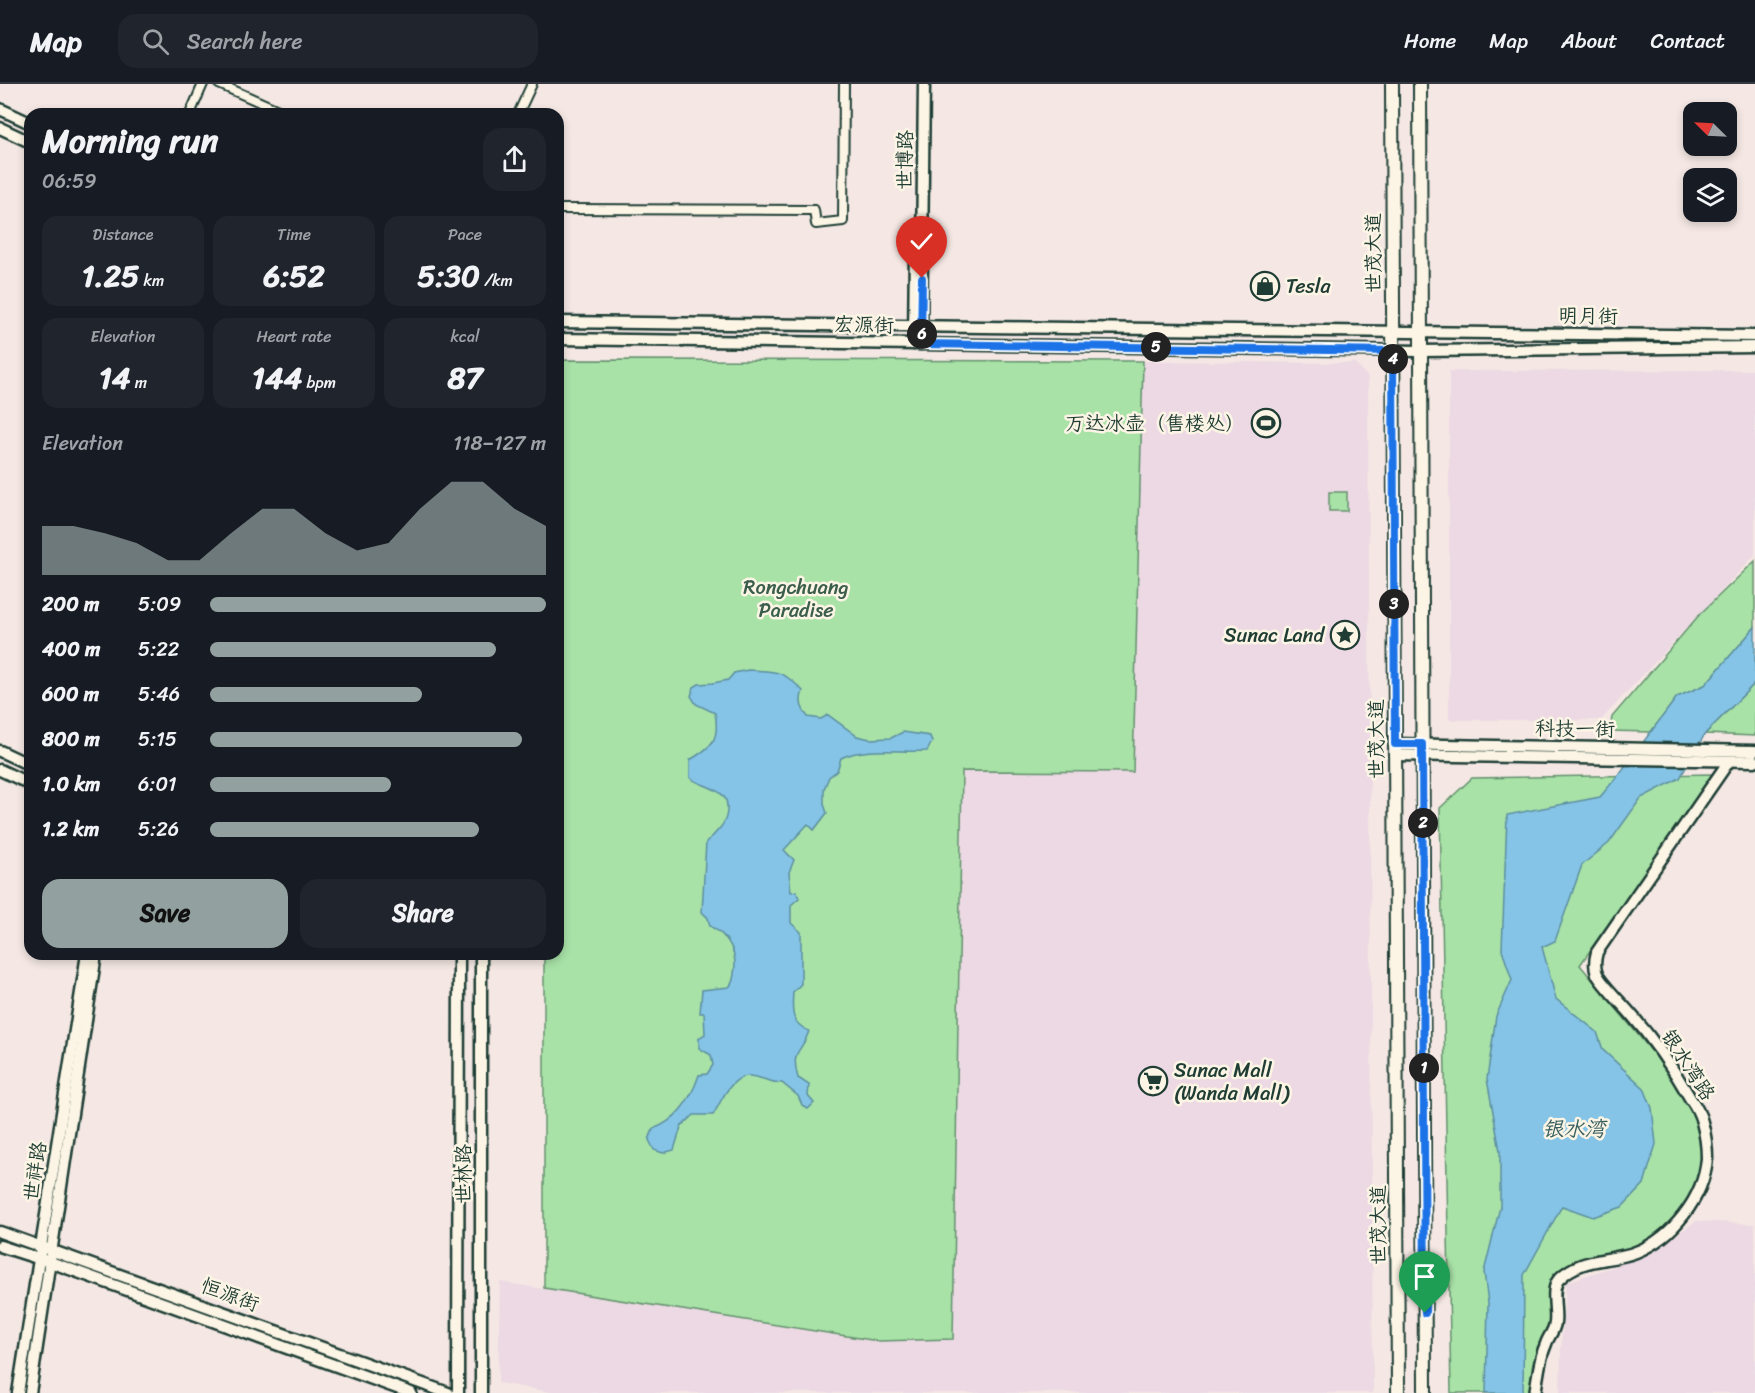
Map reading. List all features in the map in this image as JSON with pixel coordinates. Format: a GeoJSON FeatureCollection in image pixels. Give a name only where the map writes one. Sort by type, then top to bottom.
{"type":"FeatureCollection","features":[{"type":"Feature","properties":{"kind":"main road","name":"世博路"},"geometry":{"type":"LineString","coordinates":[[917,84],[918,326]]}},
{"type":"Feature","properties":{"kind":"main road","name":"世博路"},"geometry":{"type":"LineString","coordinates":[[917,344],[924,84]]}},
{"type":"Feature","properties":{"kind":"main road","name":"世茂大道"},"geometry":{"type":"LineString","coordinates":[[1392,84],[1398,1393]]}},
{"type":"Feature","properties":{"kind":"main road"},"geometry":{"type":"LineString","coordinates":[[1420,84],[1425,1393]]}},
{"type":"Feature","properties":{"kind":"main road"},"geometry":{"type":"LineString","coordinates":[[0,110],[24,120]]}},
{"type":"Feature","properties":{"kind":"main road"},"geometry":{"type":"LineString","coordinates":[[0,128],[24,139]]}},
{"type":"Feature","properties":{"kind":"main road","name":"宏源街"},"geometry":{"type":"LineString","coordinates":[[564,322],[1421,332]]}},
{"type":"Feature","properties":{"kind":"main road","name":"明月街"},"geometry":{"type":"LineString","coordinates":[[1421,332],[1755,336]]}},
{"type":"Feature","properties":{"kind":"main road","name":"宏源街"},"geometry":{"type":"LineString","coordinates":[[564,339],[1421,351]]}},
{"type":"Feature","properties":{"kind":"main road","name":"明月街"},"geometry":{"type":"LineString","coordinates":[[1421,351],[1755,347]]}},
{"type":"Feature","properties":{"kind":"main road","name":"科技一街"},"geometry":{"type":"LineString","coordinates":[[1395,750],[1601,753],[1755,761]]}},
{"type":"Feature","properties":{"kind":"main road"},"geometry":{"type":"LineString","coordinates":[[0,751],[24,762]]}},
{"type":"Feature","properties":{"kind":"main road","name":"科技一街"},"geometry":{"type":"LineString","coordinates":[[1727,758],[1755,751]]}},
{"type":"Feature","properties":{"kind":"main road","name":"银水湾路"},"geometry":{"type":"LineString","coordinates":[[1535,1393],[1545,1345],[1555,1325],[1555,1285],[1560,1278],[1592,1260],[1635,1252],[1650,1245],[1683,1216],[1693,1202],[1704,1175],[1707,1157],[1702,1120],[1680,1079],[1638,1022],[1597,975],[1594,963],[1597,952],[1727,758]]}},
{"type":"Feature","properties":{"kind":"main road"},"geometry":{"type":"LineString","coordinates":[[0,770],[24,781]]}},
{"type":"Feature","properties":{"kind":"main road","name":"世祥路"},"geometry":{"type":"LineString","coordinates":[[30,1393],[45,1261],[41,1246],[86,960]]}},
{"type":"Feature","properties":{"kind":"main road","name":"世祥路"},"geometry":{"type":"LineString","coordinates":[[18,1393],[45,1261],[52,1251],[95,960]]}},
{"type":"Feature","properties":{"kind":"main road","name":"世林路"},"geometry":{"type":"LineString","coordinates":[[458,1393],[459,960]]}},
{"type":"Feature","properties":{"kind":"main road","name":"世林路"},"geometry":{"type":"LineString","coordinates":[[481,960],[481,1393]]}},
{"type":"Feature","properties":{"kind":"main road","name":"恒源街"},"geometry":{"type":"LineString","coordinates":[[0,1232],[448,1393]]}},
{"type":"Feature","properties":{"kind":"main road","name":"恒源街"},"geometry":{"type":"LineString","coordinates":[[0,1246],[411,1393]]}},
{"type":"Feature","properties":{"kind":"street"},"geometry":{"type":"LineString","coordinates":[[193,108],[203,84]]}},
{"type":"Feature","properties":{"kind":"street"},"geometry":{"type":"LineString","coordinates":[[219,84],[273,108]]}},
{"type":"Feature","properties":{"kind":"street"},"geometry":{"type":"LineString","coordinates":[[521,108],[532,84]]}},
{"type":"Feature","properties":{"kind":"street"},"geometry":{"type":"LineString","coordinates":[[564,209],[814,210],[816,224],[843,221],[844,84]]}},
{"type":"Feature","properties":{"kind":"shaded area"},"geometry":{"type":"Polygon","coordinates":[[[1143,361],[1355,363],[1368,377],[1373,1393],[555,1393],[498,1383],[500,1282],[878,1341],[952,1339],[962,770],[1133,772],[1143,361]]]}},
{"type":"Feature","properties":{"kind":"shaded area"},"geometry":{"type":"Polygon","coordinates":[[[1755,370],[1755,555],[1601,720],[1449,720],[1449,371],[1755,370]]]}},
{"type":"Feature","properties":{"kind":"shaded area"},"geometry":{"type":"Polygon","coordinates":[[[1696,1221],[1755,1224],[1755,1393],[1560,1393],[1566,1282],[1646,1256],[1696,1221]]]}},
{"type":"Feature","properties":{"kind":"green space","name":"Rongchuang Paradise"},"geometry":{"type":"Polygon","coordinates":[[[564,360],[1143,361],[1133,772],[962,771],[953,1339],[878,1341],[544,1288],[544,960],[564,960],[564,360]]]}},
{"type":"Feature","properties":{"kind":"green space"},"geometry":{"type":"Polygon","coordinates":[[[1329,492],[1347,492],[1347,511],[1329,511],[1329,492]]]}},
{"type":"Feature","properties":{"kind":"green space"},"geometry":{"type":"Polygon","coordinates":[[[1755,561],[1755,627],[1705,685],[1677,697],[1651,732],[1610,731],[1612,717],[1700,614],[1755,561]]]}},
{"type":"Feature","properties":{"kind":"green space"},"geometry":{"type":"Polygon","coordinates":[[[1755,683],[1755,736],[1705,734],[1755,683]]]}},
{"type":"Feature","properties":{"kind":"green space"},"geometry":{"type":"Polygon","coordinates":[[[1714,774],[1580,965],[1698,1107],[1706,1176],[1668,1234],[1605,1260],[1558,1275],[1551,1338],[1539,1393],[1451,1393],[1440,808],[1472,778],[1714,774]]]}},
{"type":"Feature","properties":{"kind":"water","name":"银水湾"},"geometry":{"type":"Polygon","coordinates":[[[1755,627],[1755,683],[1705,734],[1680,778],[1641,798],[1609,843],[1582,865],[1555,941],[1542,947],[1556,999],[1597,1032],[1603,1050],[1644,1088],[1652,1108],[1656,1144],[1644,1184],[1622,1207],[1593,1217],[1562,1206],[1524,1275],[1523,1393],[1486,1393],[1488,1303],[1484,1272],[1500,1207],[1500,1151],[1487,1079],[1496,1016],[1512,980],[1502,950],[1507,815],[1600,797],[1677,697],[1705,685],[1755,627]]]}},
{"type":"Feature","properties":{"kind":"water"},"geometry":{"type":"Polygon","coordinates":[[[748,670],[784,675],[803,691],[801,704],[808,717],[821,719],[828,715],[857,736],[870,739],[891,738],[903,732],[930,736],[932,742],[927,751],[872,751],[841,758],[837,771],[829,777],[824,789],[824,804],[827,813],[814,830],[808,824],[784,850],[794,860],[789,872],[791,892],[797,891],[799,898],[791,905],[791,923],[801,932],[801,984],[793,992],[793,1010],[798,1024],[809,1031],[795,1061],[798,1078],[809,1085],[808,1096],[814,1103],[808,1109],[802,1105],[798,1096],[782,1083],[750,1076],[743,1077],[727,1090],[713,1115],[694,1115],[681,1127],[674,1150],[663,1153],[654,1150],[649,1140],[653,1129],[670,1120],[682,1108],[699,1075],[707,1074],[713,1065],[711,1055],[699,1048],[699,1038],[705,1034],[704,1013],[700,1013],[702,990],[729,987],[733,981],[735,966],[731,946],[717,930],[710,926],[708,918],[702,912],[706,842],[723,824],[727,805],[720,793],[690,778],[690,760],[709,747],[716,730],[715,713],[696,704],[691,696],[694,687],[699,684],[728,680],[734,673],[748,670]]]}},
{"type":"Feature","properties":{"kind":"place","name":"Tesla"},"geometry":{"type":"Point","coordinates":[1265,286]}},
{"type":"Feature","properties":{"kind":"place","name":"万达冰壶（售楼处）"},"geometry":{"type":"Point","coordinates":[1266,423]}},
{"type":"Feature","properties":{"kind":"place","name":"Sunac Land"},"geometry":{"type":"Point","coordinates":[1345,635]}},
{"type":"Feature","properties":{"kind":"place","name":"Sunac Mall (Wanda Mall)"},"geometry":{"type":"Point","coordinates":[1153,1081]}},
{"type":"Feature","properties":{"kind":"route"},"geometry":{"type":"LineString","coordinates":[[922,278],[921,344],[1393,351],[1395,744],[1422,744],[1425,1313]]}}]}
